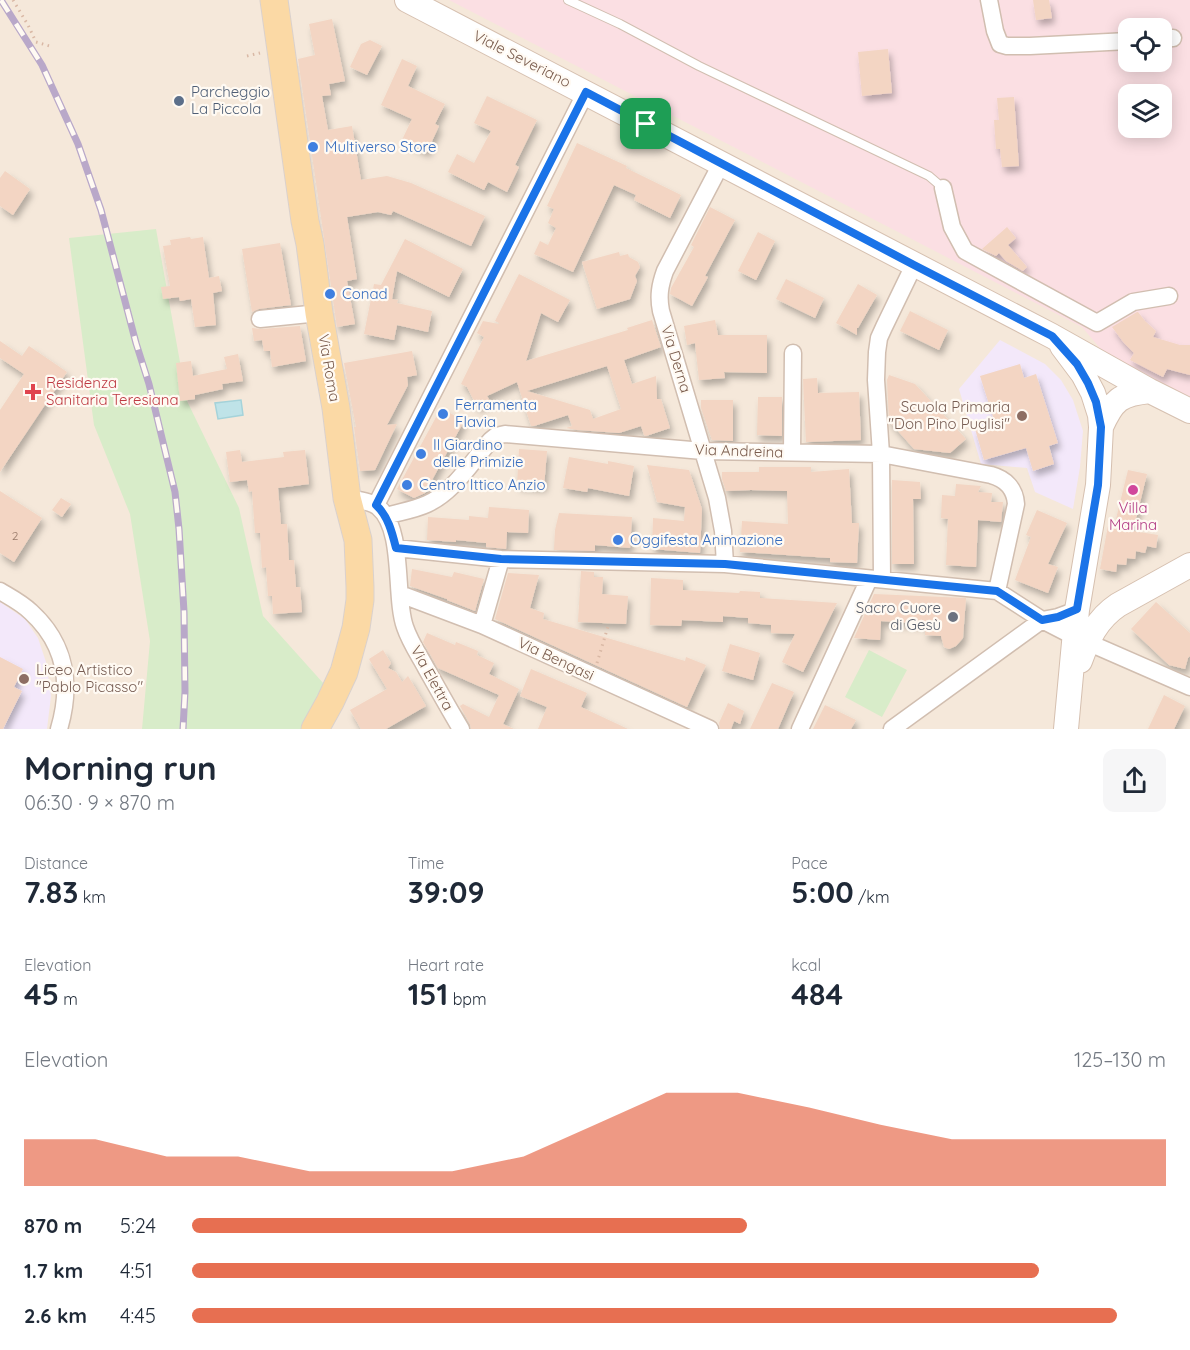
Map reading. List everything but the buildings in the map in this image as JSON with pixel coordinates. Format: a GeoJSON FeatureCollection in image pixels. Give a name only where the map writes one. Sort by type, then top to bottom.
{"type":"FeatureCollection","features":[{"type":"Feature","properties":{"kind":"main road","name":"Via Roma"},"geometry":{"type":"LineString","coordinates":[[274,0],[319,313],[336,408],[348,498],[358,540],[359,614],[353,643],[344,672],[315,729]]}},
{"type":"Feature","properties":{"kind":"main road","name":"Viale Severiano"},"geometry":{"type":"LineString","coordinates":[[407,0],[1052,336],[1190,411]]}},
{"type":"Feature","properties":{"kind":"main road","name":"Viale Severiano"},"geometry":{"type":"LineString","coordinates":[[1052,336],[1077,364],[1088,383],[1096,402],[1101,427],[1098,485],[1077,609],[1081,640],[1066,729]]}},
{"type":"Feature","properties":{"kind":"main road","name":"Viale Severiano"},"geometry":{"type":"LineString","coordinates":[[1101,427],[1108,411],[1117,400],[1131,394],[1150,391]]}},
{"type":"Feature","properties":{"kind":"main road"},"geometry":{"type":"LineString","coordinates":[[1081,640],[1118,605],[1190,565]]}},
{"type":"Feature","properties":{"kind":"main road"},"geometry":{"type":"LineString","coordinates":[[1082,582],[1085,591],[1094,600],[1118,605]]}},
{"type":"Feature","properties":{"kind":"street"},"geometry":{"type":"LineString","coordinates":[[989,0],[1000,44],[1030,46],[1118,42]]}},
{"type":"Feature","properties":{"kind":"street"},"geometry":{"type":"LineString","coordinates":[[348,498],[381,511],[586,92]]}},
{"type":"Feature","properties":{"kind":"street","name":"Via Derna"},"geometry":{"type":"LineString","coordinates":[[722,164],[665,271],[659,297],[661,311],[715,491],[722,521],[725,564]]}},
{"type":"Feature","properties":{"kind":"street"},"geometry":{"type":"LineString","coordinates":[[943,188],[952,227],[965,251],[1097,323],[1133,302],[1169,296]]}},
{"type":"Feature","properties":{"kind":"street"},"geometry":{"type":"LineString","coordinates":[[800,729],[876,579],[881,454],[876,380],[878,345],[884,327],[914,265]]}},
{"type":"Feature","properties":{"kind":"street"},"geometry":{"type":"LineString","coordinates":[[260,319],[319,313]]}},
{"type":"Feature","properties":{"kind":"street"},"geometry":{"type":"LineString","coordinates":[[792,452],[793,353]]}},
{"type":"Feature","properties":{"kind":"street","name":"Via Andreina"},"geometry":{"type":"LineString","coordinates":[[381,511],[427,504],[440,496],[463,474],[491,440],[501,434],[703,451],[881,454],[991,476],[1008,484],[1015,496],[1016,504],[997,591]]}},
{"type":"Feature","properties":{"kind":"street","name":"Via Elettra"},"geometry":{"type":"LineString","coordinates":[[381,511],[392,532],[396,548],[401,612],[405,626],[411,642],[460,729]]}},
{"type":"Feature","properties":{"kind":"street"},"geometry":{"type":"LineString","coordinates":[[396,548],[501,559],[725,564],[997,591],[1042,620],[1081,640],[1190,687]]}},
{"type":"Feature","properties":{"kind":"street"},"geometry":{"type":"LineString","coordinates":[[482,625],[501,559]]}},
{"type":"Feature","properties":{"kind":"street"},"geometry":{"type":"LineString","coordinates":[[0,591],[31,611],[43,624],[57,647],[64,669],[66,690],[59,729]]}},
{"type":"Feature","properties":{"kind":"street","name":"Via Bengasi"},"geometry":{"type":"LineString","coordinates":[[400,594],[482,625],[710,729]]}},
{"type":"Feature","properties":{"kind":"street"},"geometry":{"type":"LineString","coordinates":[[892,729],[1042,620],[1058,617],[1077,609]]}},
{"type":"Feature","properties":{"kind":"lane"},"geometry":{"type":"LineString","coordinates":[[568,0],[620,24],[699,66],[929,176],[943,188]]}},
{"type":"Feature","properties":{"kind":"path"},"geometry":{"type":"LineString","coordinates":[[12,0],[36,42],[54,48]]}},
{"type":"Feature","properties":{"kind":"path"},"geometry":{"type":"LineString","coordinates":[[593,676],[609,623]]}},
{"type":"Feature","properties":{"kind":"shaded area"},"geometry":{"type":"Polygon","coordinates":[[[0,0],[1190,0],[1190,729],[0,729],[0,0]]]}},
{"type":"Feature","properties":{"kind":"shaded area"},"geometry":{"type":"Polygon","coordinates":[[[449,0],[1190,0],[1190,406],[1116,367],[1082,327],[449,0]]]}},
{"type":"Feature","properties":{"kind":"shaded area","name":"Scuola Primaria \"Don Pino Puglisi\""},"geometry":{"type":"Polygon","coordinates":[[[1000,340],[1045,364],[1061,380],[1073,400],[1083,431],[1073,509],[1035,492],[1027,468],[981,464],[959,389],[1000,340]]]}},
{"type":"Feature","properties":{"kind":"shaded area","name":"Liceo Artistico \"Pablo Picasso\""},"geometry":{"type":"Polygon","coordinates":[[[0,602],[25,619],[38,638],[46,662],[51,696],[47,729],[0,729],[0,602]]]}},
{"type":"Feature","properties":{"kind":"green space"},"geometry":{"type":"Polygon","coordinates":[[[156,229],[187,401],[239,508],[263,616],[324,684],[310,716],[332,729],[142,729],[150,641],[130,514],[94,425],[69,238],[156,229]]]}},
{"type":"Feature","properties":{"kind":"green space"},"geometry":{"type":"Polygon","coordinates":[[[869,650],[907,670],[882,717],[845,697],[869,650]]]}},
{"type":"Feature","properties":{"kind":"water"},"geometry":{"type":"Polygon","coordinates":[[[241,400],[243,415],[218,419],[215,403],[241,400]]]}},
{"type":"Feature","properties":{"kind":"railway"},"geometry":{"type":"LineString","coordinates":[[1,0],[42,65],[78,144],[101,210],[149,384],[175,492],[179,529],[184,612],[183,729]]}},
{"type":"Feature","properties":{"kind":"place","name":"Parcheggio La Piccola"},"geometry":{"type":"Point","coordinates":[179,101]}},
{"type":"Feature","properties":{"kind":"place","name":"Multiverso Store"},"geometry":{"type":"Point","coordinates":[313,147]}},
{"type":"Feature","properties":{"kind":"place","name":"Conad"},"geometry":{"type":"Point","coordinates":[330,294]}},
{"type":"Feature","properties":{"kind":"place","name":"Residenza Sanitaria Teresiana"},"geometry":{"type":"Point","coordinates":[33,392]}},
{"type":"Feature","properties":{"kind":"place","name":"Ferramenta Flavia"},"geometry":{"type":"Point","coordinates":[443,414]}},
{"type":"Feature","properties":{"kind":"place","name":"Scuola Primaria \"Don Pino Puglisi\""},"geometry":{"type":"Point","coordinates":[1022,416]}},
{"type":"Feature","properties":{"kind":"place","name":"Il Giardino delle Primizie"},"geometry":{"type":"Point","coordinates":[421,454]}},
{"type":"Feature","properties":{"kind":"place","name":"Centro Ittico Anzio"},"geometry":{"type":"Point","coordinates":[407,485]}},
{"type":"Feature","properties":{"kind":"place","name":"Villa Marina"},"geometry":{"type":"Point","coordinates":[1133,490]}},
{"type":"Feature","properties":{"kind":"place","name":"Oggifesta Animazione"},"geometry":{"type":"Point","coordinates":[618,540]}},
{"type":"Feature","properties":{"kind":"place","name":"Sacro Cuore di Gesù"},"geometry":{"type":"Point","coordinates":[953,617]}},
{"type":"Feature","properties":{"kind":"place","name":"Liceo Artistico \"Pablo Picasso\""},"geometry":{"type":"Point","coordinates":[24,679]}},
{"type":"Feature","properties":{"kind":"route"},"geometry":{"type":"LineString","coordinates":[[586,92],[646,124],[1052,336],[1066,350],[1077,364],[1093,393],[1101,427],[1098,485],[1077,609],[1068,614],[1042,620],[997,591],[725,564],[501,559],[396,548],[386,516],[376,505],[586,92]]}}]}
